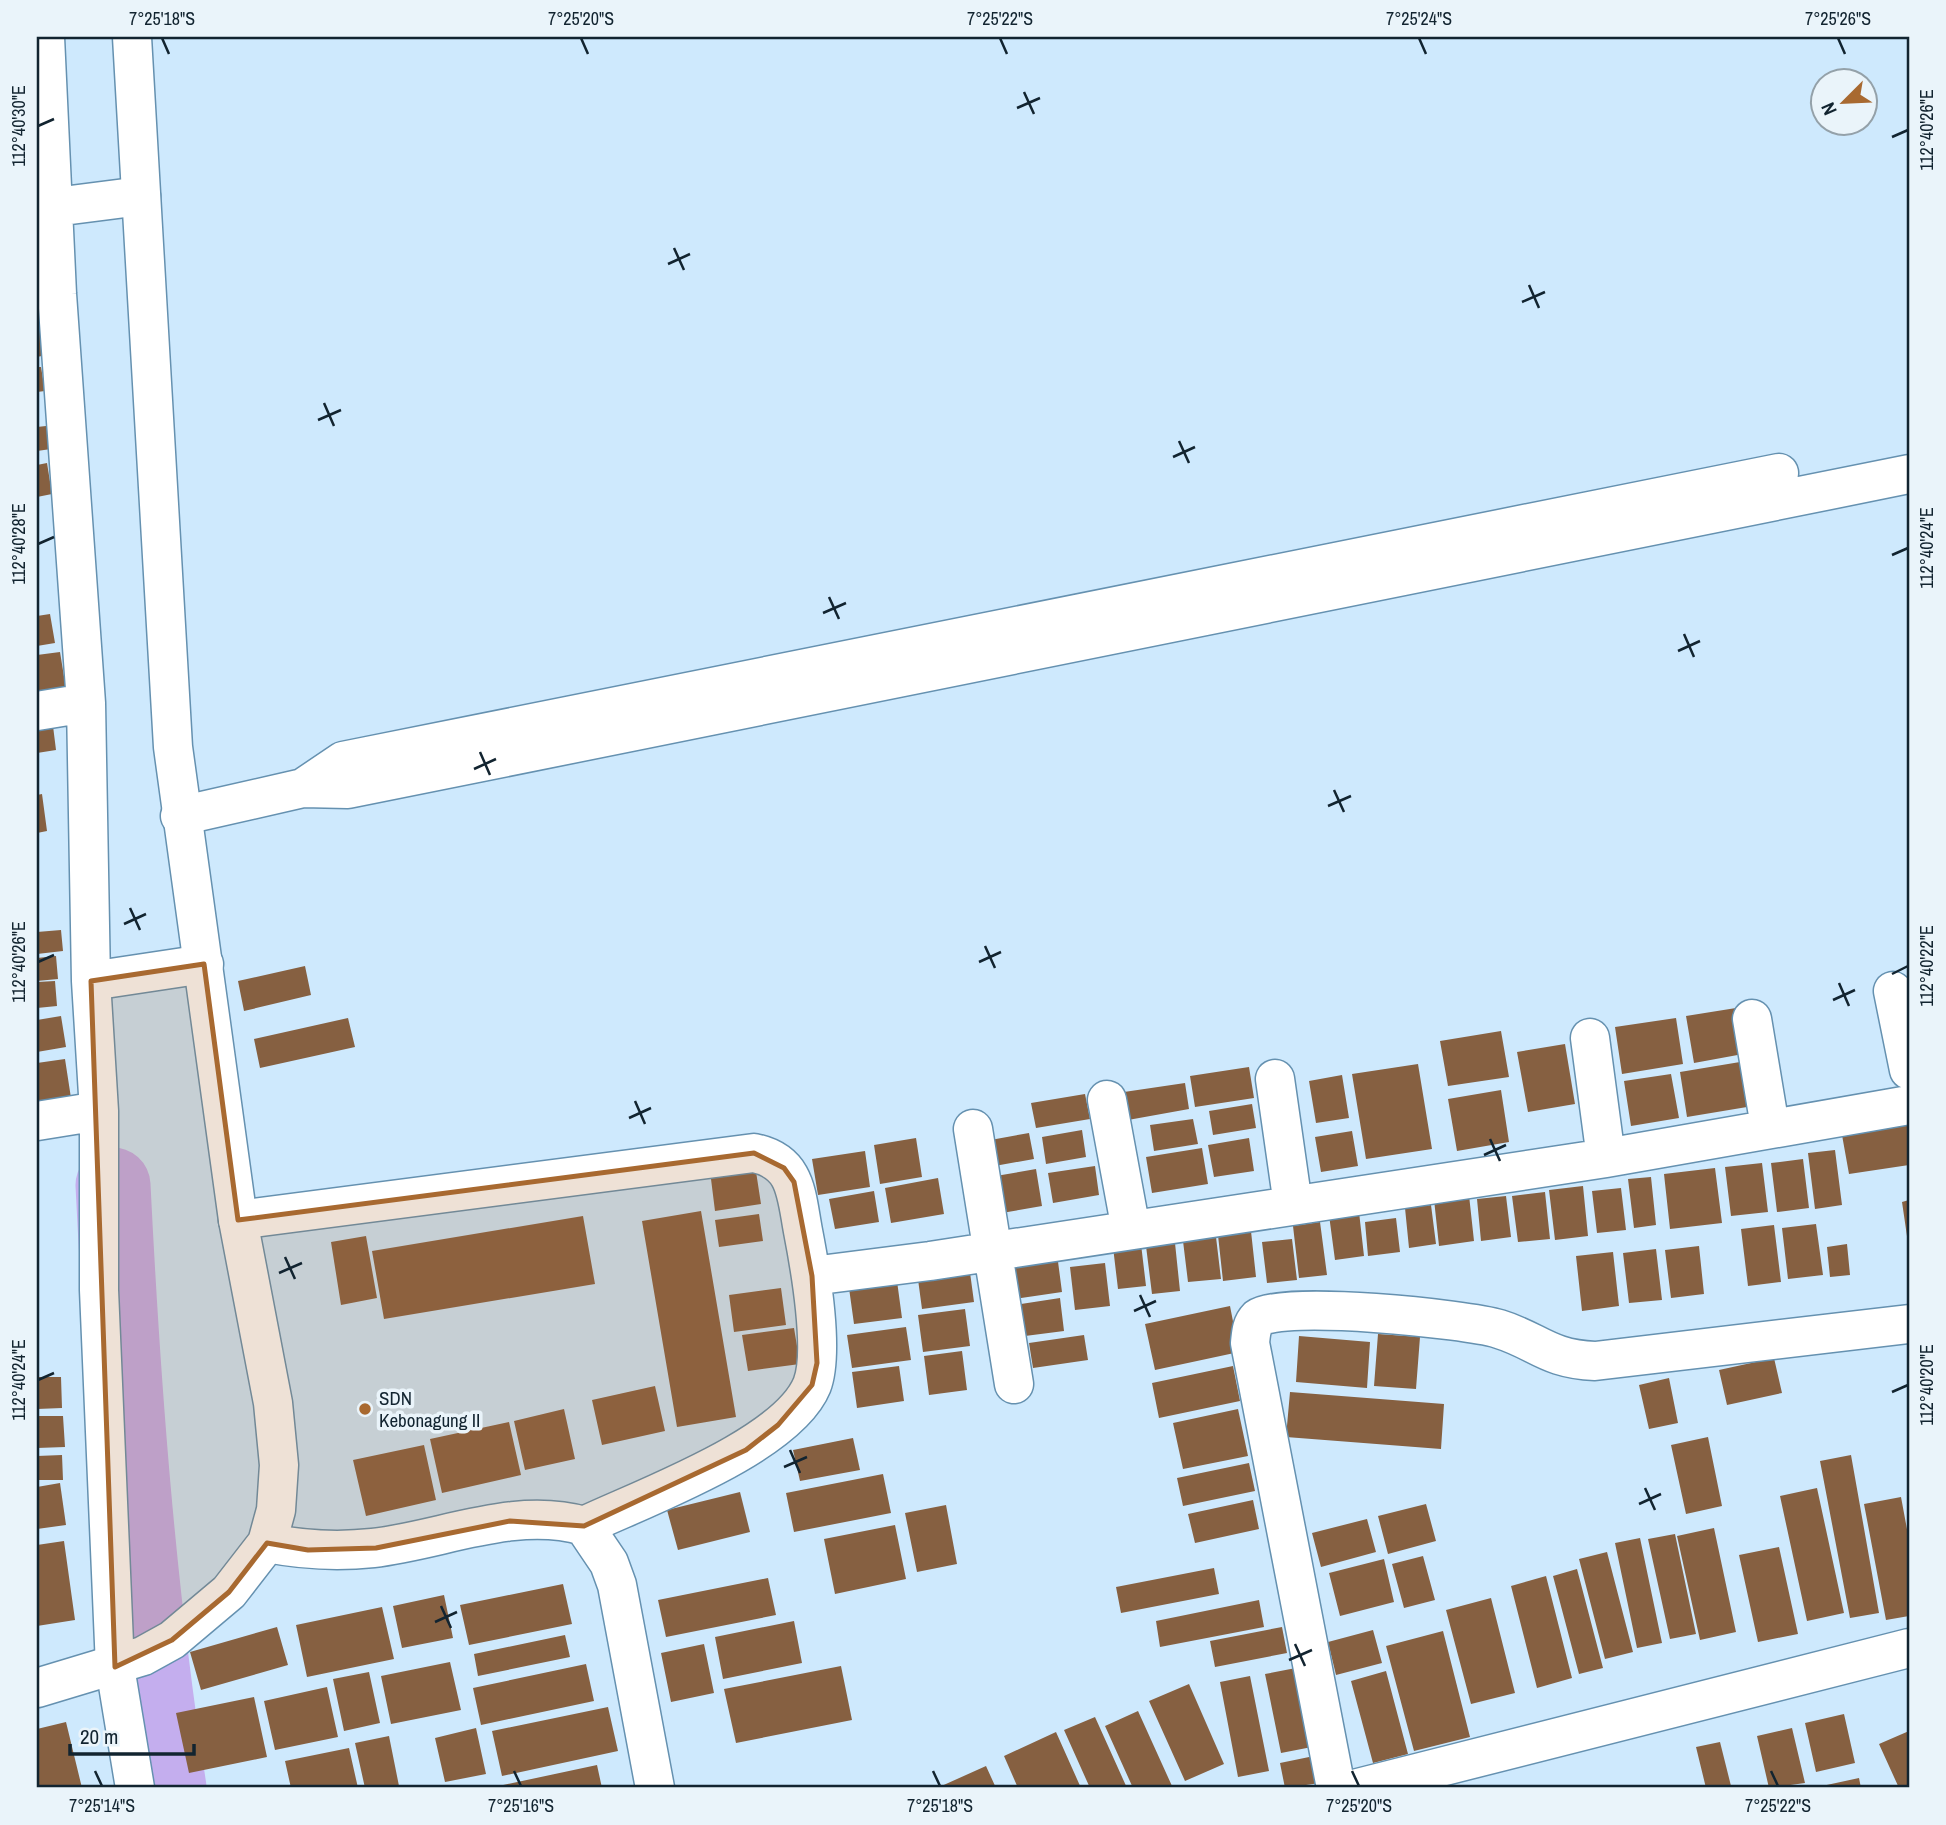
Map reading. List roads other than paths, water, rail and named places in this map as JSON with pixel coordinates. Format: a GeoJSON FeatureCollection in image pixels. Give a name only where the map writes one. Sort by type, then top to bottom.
{"type":"FeatureCollection","features":[{"type":"Feature","properties":{"kind":"street"},"geometry":{"type":"LineString","coordinates":[[45,37],[61,206],[47,297],[86,703],[99,1111],[99,1290],[143,1655],[135,1788]]}},
{"type":"Feature","properties":{"kind":"street"},"geometry":{"type":"LineString","coordinates":[[37,1688],[143,1655],[229,1592],[267,1543],[276,1510],[279,1465],[273,1403],[238,1220],[205,964],[180,816],[128,198],[132,37]]}},
{"type":"Feature","properties":{"kind":"street"},"geometry":{"type":"LineString","coordinates":[[61,206],[128,198]]}},
{"type":"Feature","properties":{"kind":"street"},"geometry":{"type":"LineString","coordinates":[[303,788],[343,761],[1909,447]]}},
{"type":"Feature","properties":{"kind":"street"},"geometry":{"type":"LineString","coordinates":[[180,816],[303,788],[348,789],[1909,474]]}},
{"type":"Feature","properties":{"kind":"street"},"geometry":{"type":"LineString","coordinates":[[37,712],[86,703]]}},
{"type":"Feature","properties":{"kind":"street"},"geometry":{"type":"LineString","coordinates":[[95,980],[205,964]]}},
{"type":"Feature","properties":{"kind":"street"},"geometry":{"type":"LineString","coordinates":[[1893,992],[1909,1070]]}},
{"type":"Feature","properties":{"kind":"street"},"geometry":{"type":"LineString","coordinates":[[1752,1019],[1770,1127]]}},
{"type":"Feature","properties":{"kind":"street"},"geometry":{"type":"LineString","coordinates":[[1590,1038],[1606,1158]]}},
{"type":"Feature","properties":{"kind":"street"},"geometry":{"type":"LineString","coordinates":[[1275,1079],[1293,1205]]}},
{"type":"Feature","properties":{"kind":"street"},"geometry":{"type":"LineString","coordinates":[[1107,1100],[1131,1230]]}},
{"type":"Feature","properties":{"kind":"street"},"geometry":{"type":"LineString","coordinates":[[812,1276],[1606,1158],[1770,1127],[1909,1105]]}},
{"type":"Feature","properties":{"kind":"street"},"geometry":{"type":"LineString","coordinates":[[37,1121],[99,1111]]}},
{"type":"Feature","properties":{"kind":"street"},"geometry":{"type":"LineString","coordinates":[[973,1129],[1014,1384]]}},
{"type":"Feature","properties":{"kind":"street"},"geometry":{"type":"LineString","coordinates":[[238,1220],[754,1153],[771,1156],[784,1168],[793,1182],[812,1276],[817,1363],[812,1385],[799,1406],[746,1450],[584,1526]]}},
{"type":"Feature","properties":{"kind":"street"},"geometry":{"type":"LineString","coordinates":[[1336,1788],[1251,1343],[1251,1328],[1258,1319],[1269,1313],[1346,1312],[1461,1320],[1502,1329],[1545,1352],[1569,1360],[1595,1361],[1909,1324]]}},
{"type":"Feature","properties":{"kind":"street"},"geometry":{"type":"LineString","coordinates":[[267,1543],[334,1551],[376,1548],[510,1521],[566,1521],[584,1526],[609,1563],[617,1585],[655,1788]]}},
{"type":"Feature","properties":{"kind":"street"},"geometry":{"type":"LineString","coordinates":[[1358,1788],[1909,1648]]}},
{"type":"Feature","properties":{"kind":"waterway"},"geometry":{"type":"LineString","coordinates":[[113,1185],[140,1563],[169,1788]]}},
{"type":"Feature","properties":{"kind":"place","name":"SDN Kebonagung II"},"geometry":{"type":"Point","coordinates":[365,1409]}}]}
